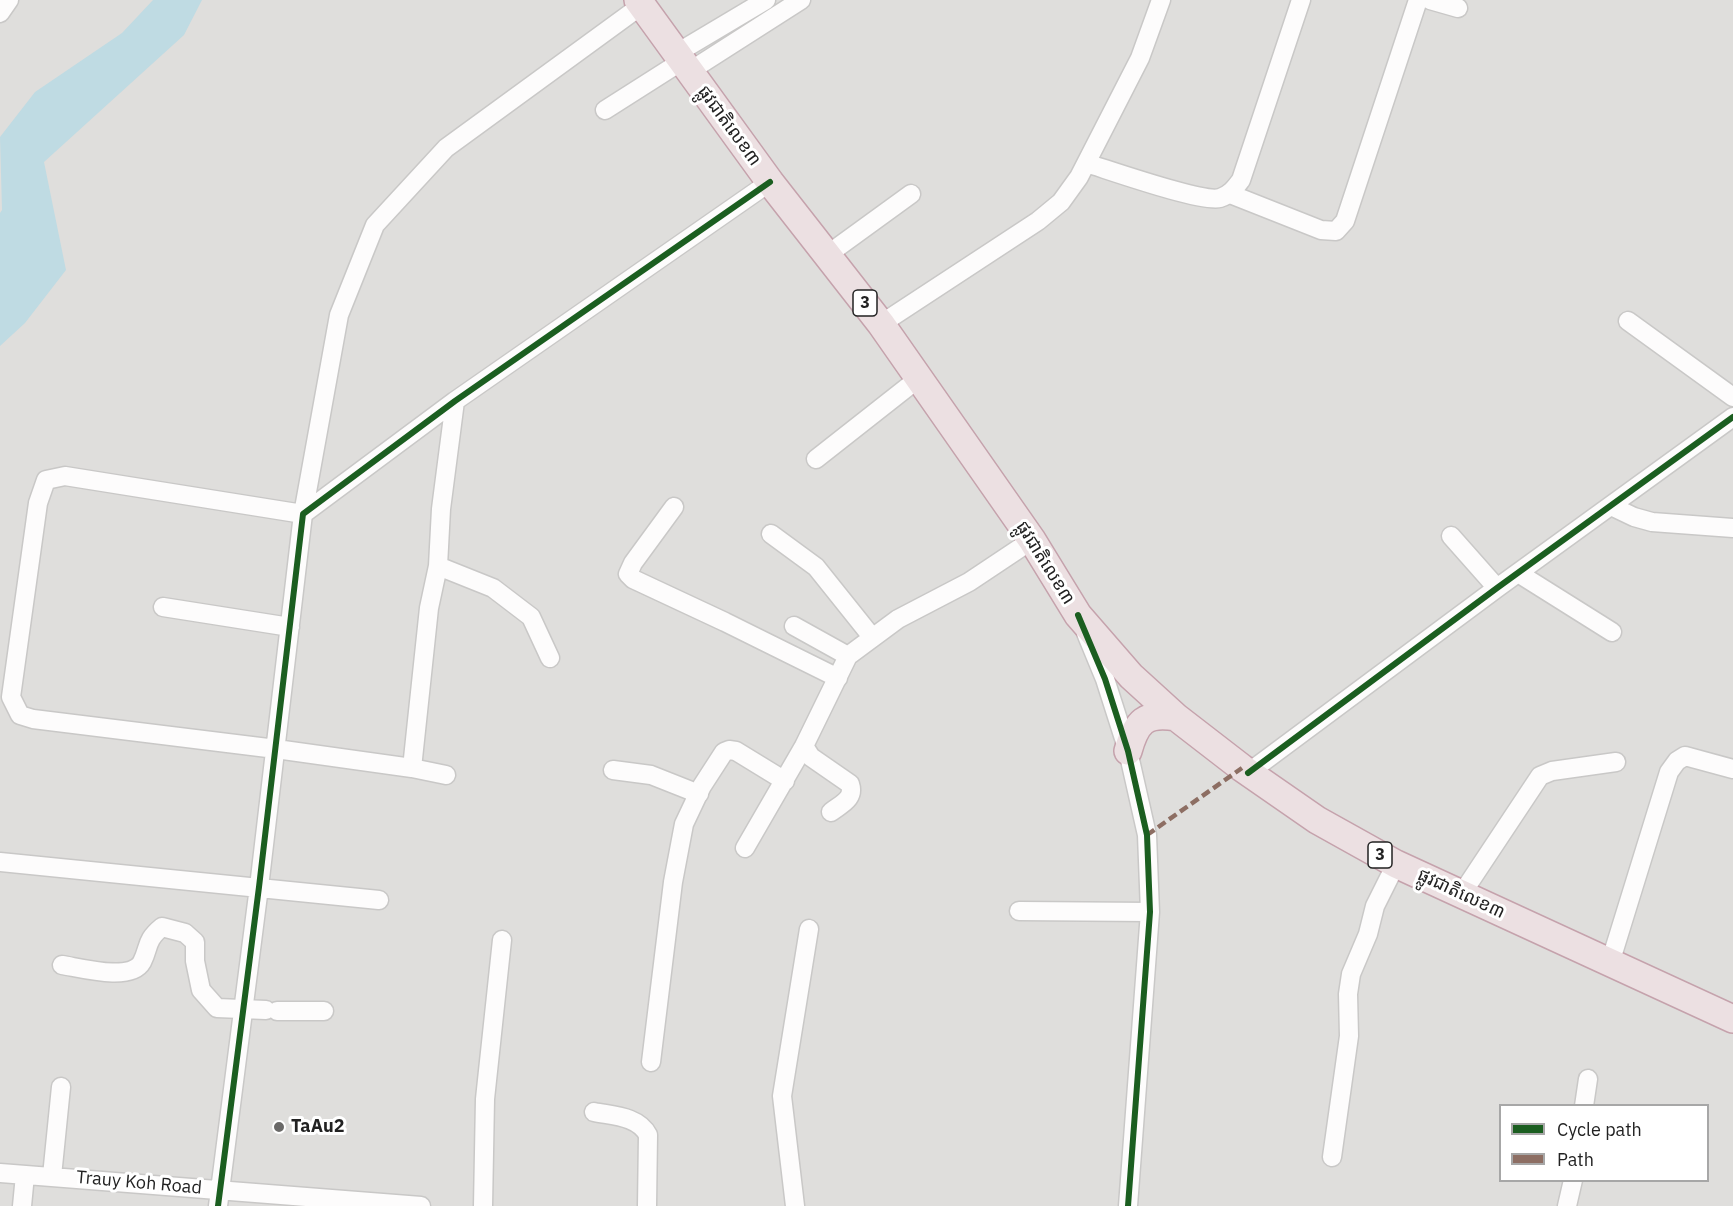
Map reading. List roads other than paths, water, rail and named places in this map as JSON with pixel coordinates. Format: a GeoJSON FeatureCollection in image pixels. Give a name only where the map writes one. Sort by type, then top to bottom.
{"type":"FeatureCollection","features":[{"type":"Feature","properties":{"kind":"highway","name":"ផ្លូវជាតិលេខ៣"},"geometry":{"type":"LineString","coordinates":[[640,2],[770,182],[881,324],[1032,540],[1077,615],[1131,676],[1176,717],[1248,773],[1317,820],[1396,864],[1461,895],[1733,1018]]}},
{"type":"Feature","properties":{"kind":"highway"},"geometry":{"type":"LineString","coordinates":[[1128,751],[1133,732],[1144,721],[1159,714],[1176,717]]}},
{"type":"Feature","properties":{"kind":"street"},"geometry":{"type":"LineString","coordinates":[[0,13],[9,0]]}},
{"type":"Feature","properties":{"kind":"street"},"geometry":{"type":"LineString","coordinates":[[683,62],[766,0]]}},
{"type":"Feature","properties":{"kind":"street"},"geometry":{"type":"LineString","coordinates":[[605,110],[683,62],[801,0]]}},
{"type":"Feature","properties":{"kind":"street"},"geometry":{"type":"LineString","coordinates":[[881,324],[1038,221],[1061,202],[1079,177],[1140,58],[1161,0]]}},
{"type":"Feature","properties":{"kind":"street"},"geometry":{"type":"LineString","coordinates":[[1086,163],[1181,192],[1218,199],[1230,194],[1241,180],[1301,0]]}},
{"type":"Feature","properties":{"kind":"street"},"geometry":{"type":"LineString","coordinates":[[1230,194],[1321,230],[1336,231],[1346,221],[1418,0]]}},
{"type":"Feature","properties":{"kind":"street"},"geometry":{"type":"LineString","coordinates":[[1430,0],[1458,8]]}},
{"type":"Feature","properties":{"kind":"street"},"geometry":{"type":"LineString","coordinates":[[219,1198],[276,749],[303,514],[339,315],[375,225],[446,148],[640,2]]}},
{"type":"Feature","properties":{"kind":"street"},"geometry":{"type":"LineString","coordinates":[[446,775],[412,768],[33,719],[20,715],[11,697],[38,503],[46,480],[65,476],[303,514],[455,401],[770,182]]}},
{"type":"Feature","properties":{"kind":"street"},"geometry":{"type":"LineString","coordinates":[[827,255],[912,194]]}},
{"type":"Feature","properties":{"kind":"street"},"geometry":{"type":"LineString","coordinates":[[1628,321],[1733,397]]}},
{"type":"Feature","properties":{"kind":"street"},"geometry":{"type":"LineString","coordinates":[[816,459],[919,378]]}},
{"type":"Feature","properties":{"kind":"street"},"geometry":{"type":"LineString","coordinates":[[412,768],[429,608],[438,566],[441,509],[455,401]]}},
{"type":"Feature","properties":{"kind":"street"},"geometry":{"type":"LineString","coordinates":[[1248,773],[1733,417]]}},
{"type":"Feature","properties":{"kind":"street"},"geometry":{"type":"LineString","coordinates":[[1611,506],[1634,517],[1652,522],[1733,528]]}},
{"type":"Feature","properties":{"kind":"street"},"geometry":{"type":"LineString","coordinates":[[674,507],[633,563],[628,574],[633,579],[735,626],[838,678]]}},
{"type":"Feature","properties":{"kind":"street"},"geometry":{"type":"LineString","coordinates":[[771,534],[816,567],[872,637]]}},
{"type":"Feature","properties":{"kind":"street"},"geometry":{"type":"LineString","coordinates":[[1451,536],[1497,588]]}},
{"type":"Feature","properties":{"kind":"street"},"geometry":{"type":"LineString","coordinates":[[745,848],[804,746],[848,656],[898,619],[969,582],[1032,540]]}},
{"type":"Feature","properties":{"kind":"street"},"geometry":{"type":"LineString","coordinates":[[438,566],[493,588],[531,617],[550,658]]}},
{"type":"Feature","properties":{"kind":"street"},"geometry":{"type":"LineString","coordinates":[[1518,573],[1612,632]]}},
{"type":"Feature","properties":{"kind":"street"},"geometry":{"type":"LineString","coordinates":[[163,607],[290,627]]}},
{"type":"Feature","properties":{"kind":"street"},"geometry":{"type":"LineString","coordinates":[[1077,615],[1106,678],[1128,751],[1147,835],[1150,912],[1128,1206]]}},
{"type":"Feature","properties":{"kind":"street"},"geometry":{"type":"LineString","coordinates":[[794,626],[848,656]]}},
{"type":"Feature","properties":{"kind":"street"},"geometry":{"type":"LineString","coordinates":[[804,746],[812,757],[850,784],[852,790],[848,800],[831,812]]}},
{"type":"Feature","properties":{"kind":"street"},"geometry":{"type":"LineString","coordinates":[[651,1062],[673,882],[684,824],[724,752],[729,750],[736,752],[784,781]]}},
{"type":"Feature","properties":{"kind":"street"},"geometry":{"type":"LineString","coordinates":[[1610,963],[1669,772],[1677,761],[1685,756],[1733,769]]}},
{"type":"Feature","properties":{"kind":"street"},"geometry":{"type":"LineString","coordinates":[[1461,895],[1539,777],[1552,771],[1616,762]]}},
{"type":"Feature","properties":{"kind":"street"},"geometry":{"type":"LineString","coordinates":[[613,770],[651,775],[699,794]]}},
{"type":"Feature","properties":{"kind":"street"},"geometry":{"type":"LineString","coordinates":[[0,862],[379,900]]}},
{"type":"Feature","properties":{"kind":"street"},"geometry":{"type":"LineString","coordinates":[[1332,1157],[1349,1036],[1348,994],[1351,974],[1368,934],[1375,906],[1396,864]]}},
{"type":"Feature","properties":{"kind":"street"},"geometry":{"type":"LineString","coordinates":[[1019,911],[1150,912]]}},
{"type":"Feature","properties":{"kind":"street"},"geometry":{"type":"LineString","coordinates":[[62,965],[129,973],[142,962],[146,946],[153,934],[162,927],[185,933],[195,942],[195,961],[201,990],[217,1008],[324,1011]]}},
{"type":"Feature","properties":{"kind":"street"},"geometry":{"type":"LineString","coordinates":[[795,1206],[782,1096],[809,929]]}},
{"type":"Feature","properties":{"kind":"street"},"geometry":{"type":"LineString","coordinates":[[483,1206],[485,1099],[502,940]]}},
{"type":"Feature","properties":{"kind":"street"},"geometry":{"type":"LineString","coordinates":[[1584,1104],[1588,1079]]}},
{"type":"Feature","properties":{"kind":"street"},"geometry":{"type":"LineString","coordinates":[[52,1176],[61,1087]]}},
{"type":"Feature","properties":{"kind":"street"},"geometry":{"type":"LineString","coordinates":[[594,1112],[632,1120],[644,1127],[648,1135],[647,1206]]}},
{"type":"Feature","properties":{"kind":"street","name":"Trauy Koh Road"},"geometry":{"type":"LineString","coordinates":[[0,1173],[52,1176],[219,1198],[421,1206]]}},
{"type":"Feature","properties":{"kind":"street"},"geometry":{"type":"LineString","coordinates":[[22,1206],[25,1175]]}},
{"type":"Feature","properties":{"kind":"street"},"geometry":{"type":"LineString","coordinates":[[1568,1206],[1573,1182]]}},
{"type":"Feature","properties":{"kind":"water"},"geometry":{"type":"Polygon","coordinates":[[[153,0],[202,0],[184,35],[44,162],[66,270],[25,323],[0,346],[0,213],[2,210],[0,137],[35,92],[122,33],[153,0]]]}},
{"type":"Feature","properties":{"kind":"place","name":"TaAu2"},"geometry":{"type":"Point","coordinates":[279,1127]}}]}
